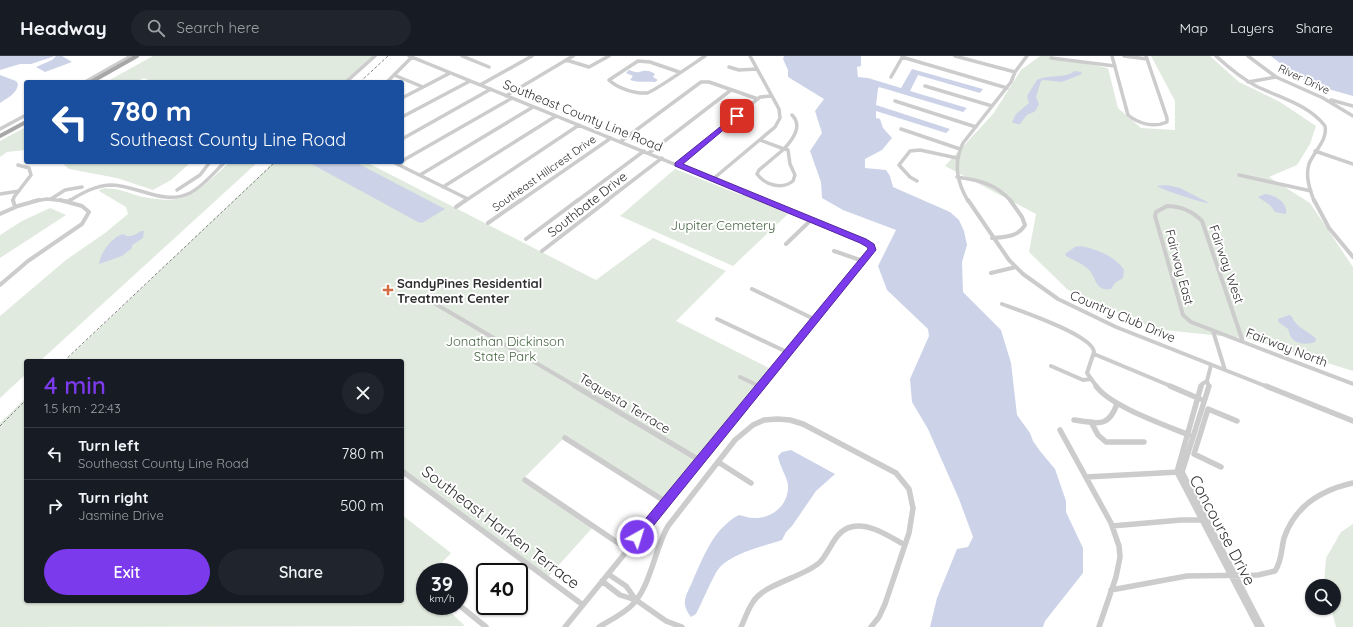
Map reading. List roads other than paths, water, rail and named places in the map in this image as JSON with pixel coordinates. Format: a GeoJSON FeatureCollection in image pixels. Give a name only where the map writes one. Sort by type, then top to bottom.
{"type":"FeatureCollection","features":[{"type":"Feature","properties":{"kind":"main road"},"geometry":{"type":"LineString","coordinates":[[95,80],[137,56]]}},
{"type":"Feature","properties":{"kind":"main road"},"geometry":{"type":"LineString","coordinates":[[100,80],[142,56]]}},
{"type":"Feature","properties":{"kind":"main road"},"geometry":{"type":"LineString","coordinates":[[0,136],[2,131],[24,121]]}},
{"type":"Feature","properties":{"kind":"street"},"geometry":{"type":"LineString","coordinates":[[89,80],[131,56]]}},
{"type":"Feature","properties":{"kind":"street"},"geometry":{"type":"LineString","coordinates":[[348,80],[375,56]]}},
{"type":"Feature","properties":{"kind":"street"},"geometry":{"type":"LineString","coordinates":[[462,56],[489,66]]}},
{"type":"Feature","properties":{"kind":"street"},"geometry":{"type":"LineString","coordinates":[[480,85],[532,56]]}},
{"type":"Feature","properties":{"kind":"street"},"geometry":{"type":"LineString","coordinates":[[506,96],[573,56]]}},
{"type":"Feature","properties":{"kind":"street"},"geometry":{"type":"LineString","coordinates":[[566,60],[587,68],[609,56]]}},
{"type":"Feature","properties":{"kind":"street"},"geometry":{"type":"LineString","coordinates":[[680,72],[650,62],[638,61],[609,80],[613,84],[634,92],[643,93],[652,91],[705,56]]}},
{"type":"Feature","properties":{"kind":"street"},"geometry":{"type":"LineString","coordinates":[[713,180],[775,127],[780,118],[779,109],[750,56]]}},
{"type":"Feature","properties":{"kind":"street"},"geometry":{"type":"LineString","coordinates":[[955,56],[1015,72]]}},
{"type":"Feature","properties":{"kind":"street","name":"Country Club Drive"},"geometry":{"type":"LineString","coordinates":[[1027,56],[1015,72],[1013,79],[1007,88],[960,149],[957,158],[957,177],[964,196],[992,238],[1016,267],[1041,288],[1074,308],[1109,324],[1353,421]]}},
{"type":"Feature","properties":{"kind":"street"},"geometry":{"type":"LineString","coordinates":[[1112,56],[1128,115],[1137,121],[1154,125],[1163,124],[1168,119],[1147,57],[1124,56]]}},
{"type":"Feature","properties":{"kind":"street"},"geometry":{"type":"LineString","coordinates":[[1216,56],[1231,70],[1248,82],[1306,109],[1321,121],[1327,135],[1310,160],[1308,179],[1316,204],[1325,221],[1353,257]]}},
{"type":"Feature","properties":{"kind":"street","name":"River Drive"},"geometry":{"type":"LineString","coordinates":[[1248,56],[1276,77],[1323,98],[1353,116]]}},
{"type":"Feature","properties":{"kind":"street"},"geometry":{"type":"LineString","coordinates":[[388,80],[410,57]]}},
{"type":"Feature","properties":{"kind":"street","name":"Southeast County Line Road"},"geometry":{"type":"LineString","coordinates":[[410,57],[809,219],[870,245],[872,250],[565,627]]}},
{"type":"Feature","properties":{"kind":"street"},"geometry":{"type":"LineString","coordinates":[[417,60],[422,57]]}},
{"type":"Feature","properties":{"kind":"street"},"geometry":{"type":"LineString","coordinates":[[891,77],[903,57],[1007,88]]}},
{"type":"Feature","properties":{"kind":"street"},"geometry":{"type":"LineString","coordinates":[[1052,57],[1115,66]]}},
{"type":"Feature","properties":{"kind":"street"},"geometry":{"type":"LineString","coordinates":[[729,67],[739,70],[757,69]]}},
{"type":"Feature","properties":{"kind":"street"},"geometry":{"type":"LineString","coordinates":[[404,97],[450,73]]}},
{"type":"Feature","properties":{"kind":"street"},"geometry":{"type":"LineString","coordinates":[[394,75],[423,87]]}},
{"type":"Feature","properties":{"kind":"street"},"geometry":{"type":"LineString","coordinates":[[1248,82],[1276,77]]}},
{"type":"Feature","properties":{"kind":"street"},"geometry":{"type":"LineString","coordinates":[[404,116],[470,81]]}},
{"type":"Feature","properties":{"kind":"street"},"geometry":{"type":"LineString","coordinates":[[620,142],[700,82],[706,82],[758,99]]}},
{"type":"Feature","properties":{"kind":"street"},"geometry":{"type":"LineString","coordinates":[[925,86],[992,106]]}},
{"type":"Feature","properties":{"kind":"street"},"geometry":{"type":"LineString","coordinates":[[404,138],[490,89]]}},
{"type":"Feature","properties":{"kind":"street"},"geometry":{"type":"LineString","coordinates":[[648,153],[731,90]]}},
{"type":"Feature","properties":{"kind":"street"},"geometry":{"type":"LineString","coordinates":[[678,165],[758,99],[772,96]]}},
{"type":"Feature","properties":{"kind":"street"},"geometry":{"type":"LineString","coordinates":[[404,159],[512,98]]}},
{"type":"Feature","properties":{"kind":"street"},"geometry":{"type":"LineString","coordinates":[[1323,98],[1353,106]]}},
{"type":"Feature","properties":{"kind":"street"},"geometry":{"type":"LineString","coordinates":[[895,101],[976,127]]}},
{"type":"Feature","properties":{"kind":"street"},"geometry":{"type":"LineString","coordinates":[[420,175],[534,107]]}},
{"type":"Feature","properties":{"kind":"street"},"geometry":{"type":"LineString","coordinates":[[760,140],[783,148],[788,150],[790,164],[795,175],[794,180],[788,185],[780,186],[760,179],[757,175],[758,170],[783,148],[791,141],[797,128],[797,122],[792,114]]}},
{"type":"Feature","properties":{"kind":"street"},"geometry":{"type":"LineString","coordinates":[[2,131],[24,116]]}},
{"type":"Feature","properties":{"kind":"street"},"geometry":{"type":"LineString","coordinates":[[443,187],[556,116]]}},
{"type":"Feature","properties":{"kind":"street"},"geometry":{"type":"LineString","coordinates":[[456,207],[579,125]]}},
{"type":"Feature","properties":{"kind":"street"},"geometry":{"type":"LineString","coordinates":[[901,129],[960,149]]}},
{"type":"Feature","properties":{"kind":"street","name":"Southeast Hillcrest Drive"},"geometry":{"type":"LineString","coordinates":[[488,223],[611,138]]}},
{"type":"Feature","properties":{"kind":"street"},"geometry":{"type":"LineString","coordinates":[[917,181],[910,177],[899,165],[910,151],[920,150],[957,158]]}},
{"type":"Feature","properties":{"kind":"street"},"geometry":{"type":"LineString","coordinates":[[526,239],[644,151]]}},
{"type":"Feature","properties":{"kind":"street"},"geometry":{"type":"LineString","coordinates":[[1315,151],[1353,164]]}},
{"type":"Feature","properties":{"kind":"street","name":"Southbate Drive"},"geometry":{"type":"LineString","coordinates":[[542,251],[661,158]]}},
{"type":"Feature","properties":{"kind":"street"},"geometry":{"type":"LineString","coordinates":[[177,190],[202,174],[209,164]]}},
{"type":"Feature","properties":{"kind":"street"},"geometry":{"type":"LineString","coordinates":[[69,201],[94,188],[111,185],[148,194],[181,196],[195,190],[223,164]]}},
{"type":"Feature","properties":{"kind":"street"},"geometry":{"type":"LineString","coordinates":[[401,164],[468,199]]}},
{"type":"Feature","properties":{"kind":"street"},"geometry":{"type":"LineString","coordinates":[[15,207],[13,200],[30,177],[31,173],[27,167],[18,165]]}},
{"type":"Feature","properties":{"kind":"street"},"geometry":{"type":"LineString","coordinates":[[202,174],[211,175]]}},
{"type":"Feature","properties":{"kind":"street"},"geometry":{"type":"LineString","coordinates":[[1238,175],[1311,191]]}},
{"type":"Feature","properties":{"kind":"street"},"geometry":{"type":"LineString","coordinates":[[957,177],[979,180],[998,188],[1008,196],[1024,218],[1025,226],[1021,232],[1010,236],[992,238]]}},
{"type":"Feature","properties":{"kind":"street"},"geometry":{"type":"LineString","coordinates":[[51,199],[64,190],[82,187]]}},
{"type":"Feature","properties":{"kind":"street"},"geometry":{"type":"LineString","coordinates":[[0,194],[19,191]]}},
{"type":"Feature","properties":{"kind":"street"},"geometry":{"type":"LineString","coordinates":[[0,214],[33,201],[51,199],[69,201],[87,209],[89,215],[85,221],[22,265],[0,285]]}},
{"type":"Feature","properties":{"kind":"street","name":"Fairway East"},"geometry":{"type":"LineString","coordinates":[[1176,207],[1162,207],[1157,209],[1155,214],[1182,315],[1188,321],[1213,331]]}},
{"type":"Feature","properties":{"kind":"street","name":"Fairway West"},"geometry":{"type":"LineString","coordinates":[[1176,207],[1194,213],[1203,222],[1243,342]]}},
{"type":"Feature","properties":{"kind":"street"},"geometry":{"type":"LineString","coordinates":[[786,244],[809,219]]}},
{"type":"Feature","properties":{"kind":"street"},"geometry":{"type":"LineString","coordinates":[[834,251],[862,263]]}},
{"type":"Feature","properties":{"kind":"street"},"geometry":{"type":"LineString","coordinates":[[991,273],[1016,267]]}},
{"type":"Feature","properties":{"kind":"street"},"geometry":{"type":"LineString","coordinates":[[752,289],[816,320]]}},
{"type":"Feature","properties":{"kind":"street","name":"Tequesta Terrace"},"geometry":{"type":"LineString","coordinates":[[434,303],[701,461]]}},
{"type":"Feature","properties":{"kind":"street"},"geometry":{"type":"LineString","coordinates":[[1002,304],[1067,330],[1084,340],[1092,346],[1094,354],[1088,371],[1091,379],[1103,396],[1117,404],[1190,436]]}},
{"type":"Feature","properties":{"kind":"street"},"geometry":{"type":"LineString","coordinates":[[718,319],[789,353]]}},
{"type":"Feature","properties":{"kind":"street"},"geometry":{"type":"LineString","coordinates":[[1213,331],[1225,370]]}},
{"type":"Feature","properties":{"kind":"street","name":"Fairway North"},"geometry":{"type":"LineString","coordinates":[[1213,331],[1353,384]]}},
{"type":"Feature","properties":{"kind":"street"},"geometry":{"type":"LineString","coordinates":[[1094,354],[1201,399]]}},
{"type":"Feature","properties":{"kind":"street","name":"Concourse Drive"},"geometry":{"type":"LineString","coordinates":[[1211,365],[1207,381],[1209,386],[1201,399],[1180,472],[1262,627]]}},
{"type":"Feature","properties":{"kind":"street"},"geometry":{"type":"LineString","coordinates":[[1051,366],[1083,380],[1091,379]]}},
{"type":"Feature","properties":{"kind":"street"},"geometry":{"type":"LineString","coordinates":[[740,377],[761,387]]}},
{"type":"Feature","properties":{"kind":"street","name":"Concourse Drive"},"geometry":{"type":"LineString","coordinates":[[1192,429],[1205,408],[1201,399]]}},
{"type":"Feature","properties":{"kind":"street"},"geometry":{"type":"LineString","coordinates":[[1074,420],[1091,422],[1109,420],[1113,415],[1117,404]]}},
{"type":"Feature","properties":{"kind":"street"},"geometry":{"type":"LineString","coordinates":[[1221,467],[1191,453],[1200,432],[1205,408],[1237,421]]}},
{"type":"Feature","properties":{"kind":"street"},"geometry":{"type":"LineString","coordinates":[[599,627],[630,607],[636,600],[644,587],[650,565],[661,538],[680,510],[743,432],[753,424],[764,420],[777,419],[790,420],[803,424],[883,466],[902,478],[909,489],[913,508],[912,521],[885,604],[879,617],[871,627]]}},
{"type":"Feature","properties":{"kind":"street"},"geometry":{"type":"LineString","coordinates":[[1091,422],[1100,438],[1106,442],[1144,442]]}},
{"type":"Feature","properties":{"kind":"street"},"geometry":{"type":"LineString","coordinates":[[1192,429],[1200,432]]}},
{"type":"Feature","properties":{"kind":"street"},"geometry":{"type":"LineString","coordinates":[[1060,430],[1112,526],[1120,550],[1120,563],[1100,627]]}},
{"type":"Feature","properties":{"kind":"street","name":"Concourse Drive"},"geometry":{"type":"LineString","coordinates":[[1180,472],[1191,453],[1190,436]]}},
{"type":"Feature","properties":{"kind":"street"},"geometry":{"type":"LineString","coordinates":[[564,438],[666,502]]}},
{"type":"Feature","properties":{"kind":"street"},"geometry":{"type":"LineString","coordinates":[[718,462],[751,483]]}},
{"type":"Feature","properties":{"kind":"street","name":"Southeast Harken Terrace"},"geometry":{"type":"LineString","coordinates":[[404,472],[583,605]]}},
{"type":"Feature","properties":{"kind":"street"},"geometry":{"type":"LineString","coordinates":[[1086,477],[1180,472]]}},
{"type":"Feature","properties":{"kind":"street"},"geometry":{"type":"LineString","coordinates":[[525,480],[628,549]]}},
{"type":"Feature","properties":{"kind":"street"},"geometry":{"type":"LineString","coordinates":[[1111,590],[1198,574],[1260,574],[1275,571],[1280,562],[1284,539],[1288,529],[1299,511],[1306,503],[1333,487],[1353,483]]}},
{"type":"Feature","properties":{"kind":"street"},"geometry":{"type":"LineString","coordinates":[[1112,526],[1159,521],[1205,520]]}},
{"type":"Feature","properties":{"kind":"street"},"geometry":{"type":"LineString","coordinates":[[741,627],[756,597],[816,565],[825,555],[839,532],[845,528],[858,526],[867,528],[905,545]]}},
{"type":"Feature","properties":{"kind":"street"},"geometry":{"type":"LineString","coordinates":[[608,574],[626,586],[636,600]]}},
{"type":"Feature","properties":{"kind":"street","name":"Concourse Drive"},"geometry":{"type":"LineString","coordinates":[[1233,574],[1258,627]]}},
{"type":"Feature","properties":{"kind":"street"},"geometry":{"type":"LineString","coordinates":[[602,581],[620,595],[636,600],[666,620],[682,627]]}},
{"type":"Feature","properties":{"kind":"street"},"geometry":{"type":"LineString","coordinates":[[468,612],[486,627]]}},
{"type":"Feature","properties":{"kind":"water"},"geometry":{"type":"Polygon","coordinates":[[[0,56],[55,56],[31,64],[20,64],[0,70],[0,56]]]}},
{"type":"Feature","properties":{"kind":"water"},"geometry":{"type":"Polygon","coordinates":[[[56,56],[62,56],[72,62],[45,72],[36,67],[52,60],[56,56]]]}},
{"type":"Feature","properties":{"kind":"water"},"geometry":{"type":"Polygon","coordinates":[[[784,56],[861,56],[861,66],[857,67],[858,77],[868,78],[901,88],[912,69],[983,89],[980,93],[918,75],[910,91],[967,108],[963,112],[879,87],[876,105],[950,129],[946,133],[876,111],[876,118],[880,119],[883,128],[892,138],[882,150],[865,159],[865,168],[886,170],[890,176],[893,187],[950,212],[959,220],[964,231],[967,245],[962,262],[963,292],[1001,330],[1011,363],[1017,415],[1030,433],[1033,441],[1040,451],[1055,469],[1066,501],[1066,512],[1083,548],[1083,573],[1045,621],[1043,627],[930,627],[937,598],[957,549],[968,547],[973,537],[959,499],[928,429],[912,402],[910,379],[929,336],[928,329],[887,290],[878,266],[896,230],[843,210],[822,198],[821,182],[810,151],[822,133],[815,111],[824,99],[788,77],[788,70],[783,59],[784,56]]]}},
{"type":"Feature","properties":{"kind":"water"},"geometry":{"type":"Polygon","coordinates":[[[1271,56],[1353,56],[1353,96],[1314,85],[1293,74],[1271,56]]]}},
{"type":"Feature","properties":{"kind":"water"},"geometry":{"type":"Polygon","coordinates":[[[629,70],[637,72],[649,71],[655,74],[653,77],[658,80],[655,82],[640,82],[630,80],[633,76],[626,73],[629,70]]]}},
{"type":"Feature","properties":{"kind":"water"},"geometry":{"type":"Polygon","coordinates":[[[1075,71],[1081,72],[1082,74],[1062,82],[1041,81],[1036,97],[1039,104],[1036,110],[1027,115],[1020,124],[1012,122],[1016,114],[1029,103],[1027,96],[1037,80],[1046,77],[1066,75],[1075,71]]]}},
{"type":"Feature","properties":{"kind":"water"},"geometry":{"type":"Polygon","coordinates":[[[0,75],[16,81],[18,84],[14,93],[0,103],[0,75]]]}},
{"type":"Feature","properties":{"kind":"water"},"geometry":{"type":"Polygon","coordinates":[[[312,164],[359,164],[445,209],[422,223],[312,164]]]}},
{"type":"Feature","properties":{"kind":"water"},"geometry":{"type":"Polygon","coordinates":[[[1167,185],[1180,188],[1209,203],[1183,196],[1157,186],[1167,185]]]}},
{"type":"Feature","properties":{"kind":"water"},"geometry":{"type":"Polygon","coordinates":[[[1265,194],[1280,200],[1285,206],[1286,214],[1275,212],[1270,205],[1258,197],[1265,194]]]}},
{"type":"Feature","properties":{"kind":"water"},"geometry":{"type":"Polygon","coordinates":[[[144,231],[143,238],[132,245],[132,248],[122,256],[99,264],[104,250],[115,238],[123,234],[132,236],[144,231]]]}},
{"type":"Feature","properties":{"kind":"water"},"geometry":{"type":"Polygon","coordinates":[[[1080,246],[1098,251],[1111,257],[1121,265],[1124,270],[1123,278],[1115,283],[1111,289],[1101,288],[1096,283],[1087,268],[1065,254],[1075,247],[1080,246]]]}},
{"type":"Feature","properties":{"kind":"water"},"geometry":{"type":"Polygon","coordinates":[[[1289,315],[1302,329],[1316,339],[1315,342],[1309,344],[1301,343],[1292,338],[1288,329],[1278,321],[1278,319],[1289,315]]]}},
{"type":"Feature","properties":{"kind":"water"},"geometry":{"type":"Polygon","coordinates":[[[791,450],[835,474],[816,491],[792,526],[786,532],[782,540],[741,554],[720,567],[696,614],[691,617],[685,607],[687,592],[701,561],[716,535],[730,520],[739,515],[752,518],[761,518],[773,513],[783,504],[788,492],[788,485],[778,456],[782,452],[791,450]]]}},
{"type":"Feature","properties":{"kind":"railway"},"geometry":{"type":"LineString","coordinates":[[362,80],[388,56]]}},
{"type":"Feature","properties":{"kind":"railway"},"geometry":{"type":"LineString","coordinates":[[66,359],[273,164]]}},
{"type":"Feature","properties":{"kind":"railway"},"geometry":{"type":"LineString","coordinates":[[0,426],[24,402]]}},
{"type":"Feature","properties":{"kind":"place","name":"SandyPines Residential Treatment Center"},"geometry":{"type":"Point","coordinates":[388,290]}},
{"type":"Feature","properties":{"kind":"park label","name":"Jupiter Cemetery"},"geometry":{"type":"Point","coordinates":[723,225]}},
{"type":"Feature","properties":{"kind":"park label","name":"Jonathan Dickinson State Park"},"geometry":{"type":"Point","coordinates":[505,348]}}]}
